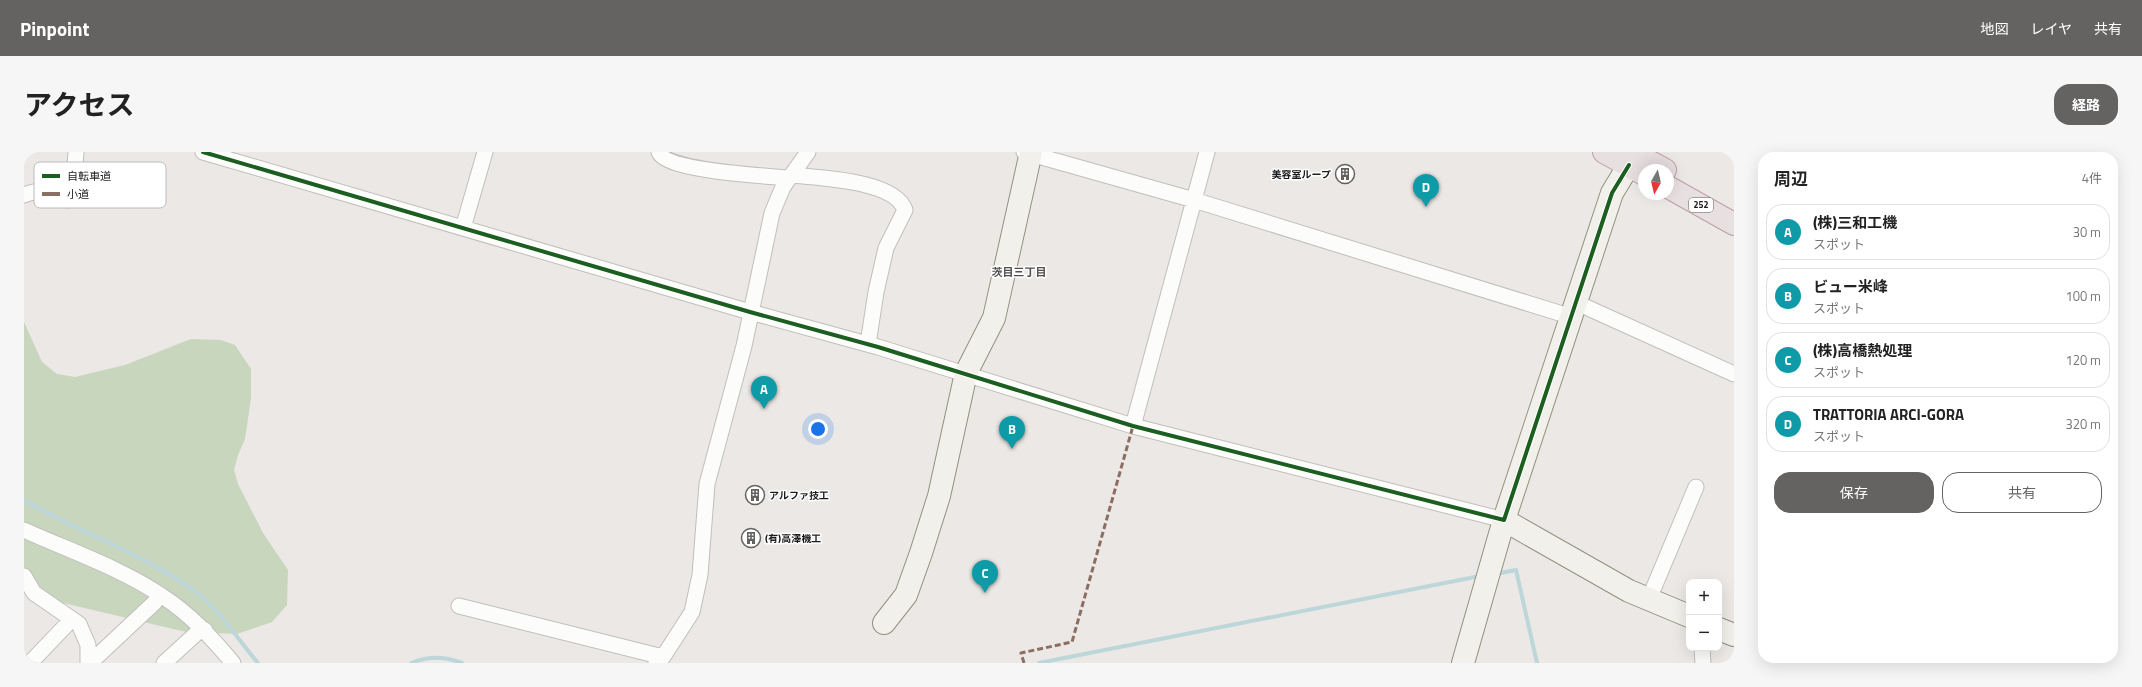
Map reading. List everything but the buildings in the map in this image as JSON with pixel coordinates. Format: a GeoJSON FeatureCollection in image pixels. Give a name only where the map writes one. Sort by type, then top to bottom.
{"type":"FeatureCollection","features":[{"type":"Feature","properties":{"kind":"highway"},"geometry":{"type":"LineString","coordinates":[[1604,152],[1637,158],[1650,164]]}},
{"type":"Feature","properties":{"kind":"highway","name":"252"},"geometry":{"type":"LineString","coordinates":[[1674,175],[1734,209]]}},
{"type":"Feature","properties":{"kind":"highway","name":"252"},"geometry":{"type":"LineString","coordinates":[[1674,190],[1734,224]]}},
{"type":"Feature","properties":{"kind":"street"},"geometry":{"type":"LineString","coordinates":[[75,162],[76,152]]}},
{"type":"Feature","properties":{"kind":"street"},"geometry":{"type":"LineString","coordinates":[[203,152],[750,312],[868,344],[1134,426],[1504,520],[1629,591],[1687,615]]}},
{"type":"Feature","properties":{"kind":"street"},"geometry":{"type":"LineString","coordinates":[[463,228],[485,152]]}},
{"type":"Feature","properties":{"kind":"street"},"geometry":{"type":"LineString","coordinates":[[658,152],[671,162],[689,167],[790,177],[850,181],[869,185],[881,190],[903,204],[905,210],[886,248],[876,292],[868,344]]}},
{"type":"Feature","properties":{"kind":"street"},"geometry":{"type":"LineString","coordinates":[[459,606],[660,660],[692,612],[700,575],[707,484],[744,346],[772,213],[790,177],[808,152]]}},
{"type":"Feature","properties":{"kind":"street"},"geometry":{"type":"LineString","coordinates":[[1134,426],[1207,152]]}},
{"type":"Feature","properties":{"kind":"street"},"geometry":{"type":"LineString","coordinates":[[884,622],[906,596],[939,496],[966,373],[994,318],[1029,153],[1574,310],[1734,374]]}},
{"type":"Feature","properties":{"kind":"street"},"geometry":{"type":"LineString","coordinates":[[1463,663],[1504,520],[1612,193],[1637,158]]}},
{"type":"Feature","properties":{"kind":"street"},"geometry":{"type":"LineString","coordinates":[[24,195],[34,192]]}},
{"type":"Feature","properties":{"kind":"street"},"geometry":{"type":"LineString","coordinates":[[1650,599],[1696,487]]}},
{"type":"Feature","properties":{"kind":"street"},"geometry":{"type":"LineString","coordinates":[[24,530],[138,581],[163,596],[205,630],[233,663]]}},
{"type":"Feature","properties":{"kind":"street"},"geometry":{"type":"LineString","coordinates":[[24,576],[34,593],[79,624],[88,645],[89,663]]}},
{"type":"Feature","properties":{"kind":"street"},"geometry":{"type":"LineString","coordinates":[[89,663],[155,602]]}},
{"type":"Feature","properties":{"kind":"street"},"geometry":{"type":"LineString","coordinates":[[30,663],[72,619]]}},
{"type":"Feature","properties":{"kind":"street"},"geometry":{"type":"LineString","coordinates":[[164,663],[199,631],[205,630]]}},
{"type":"Feature","properties":{"kind":"street"},"geometry":{"type":"LineString","coordinates":[[1722,630],[1734,635]]}},
{"type":"Feature","properties":{"kind":"street"},"geometry":{"type":"LineString","coordinates":[[1702,651],[1703,663]]}},
{"type":"Feature","properties":{"kind":"green space"},"geometry":{"type":"Polygon","coordinates":[[[24,322],[42,362],[57,374],[75,377],[125,365],[191,339],[221,340],[235,345],[251,369],[251,398],[245,439],[238,455],[234,470],[238,484],[263,533],[288,570],[287,605],[272,622],[237,634],[186,632],[59,602],[24,589],[24,322]]]}},
{"type":"Feature","properties":{"kind":"waterway"},"geometry":{"type":"LineString","coordinates":[[24,500],[67,523],[133,554],[176,578],[196,592],[213,607],[258,663]]}},
{"type":"Feature","properties":{"kind":"waterway"},"geometry":{"type":"LineString","coordinates":[[1495,574],[1516,570],[1537,663]]}},
{"type":"Feature","properties":{"kind":"waterway"},"geometry":{"type":"LineString","coordinates":[[1039,663],[1480,576]]}},
{"type":"Feature","properties":{"kind":"waterway"},"geometry":{"type":"LineString","coordinates":[[411,663],[430,658],[449,659],[462,663]]}},
{"type":"Feature","properties":{"kind":"marked path"},"geometry":{"type":"LineString","coordinates":[[1024,663],[1021,653],[1072,642],[1133,426]]}},
{"type":"Feature","properties":{"kind":"cycle path"},"geometry":{"type":"LineString","coordinates":[[203,152],[750,312],[878,347],[1133,426],[1504,520],[1612,193],[1629,165]]}},
{"type":"Feature","properties":{"kind":"place","name":"美容室ループ"},"geometry":{"type":"Point","coordinates":[1345,174]}},
{"type":"Feature","properties":{"kind":"place","name":"TRATTORIA ARCI-GORA"},"geometry":{"type":"Point","coordinates":[1426,207]}},
{"type":"Feature","properties":{"kind":"place","name":"(株)三和工機"},"geometry":{"type":"Point","coordinates":[764,409]}},
{"type":"Feature","properties":{"kind":"place","name":"ビュー米峰"},"geometry":{"type":"Point","coordinates":[1012,449]}},
{"type":"Feature","properties":{"kind":"place","name":"アルファ技工"},"geometry":{"type":"Point","coordinates":[755,495]}},
{"type":"Feature","properties":{"kind":"place","name":"(有)高澤機工"},"geometry":{"type":"Point","coordinates":[751,538]}},
{"type":"Feature","properties":{"kind":"place","name":"(株)高橋熱処理"},"geometry":{"type":"Point","coordinates":[985,593]}},
{"type":"Feature","properties":{"kind":"district","name":"茨目三丁目"},"geometry":{"type":"Point","coordinates":[1019,272]}}]}
